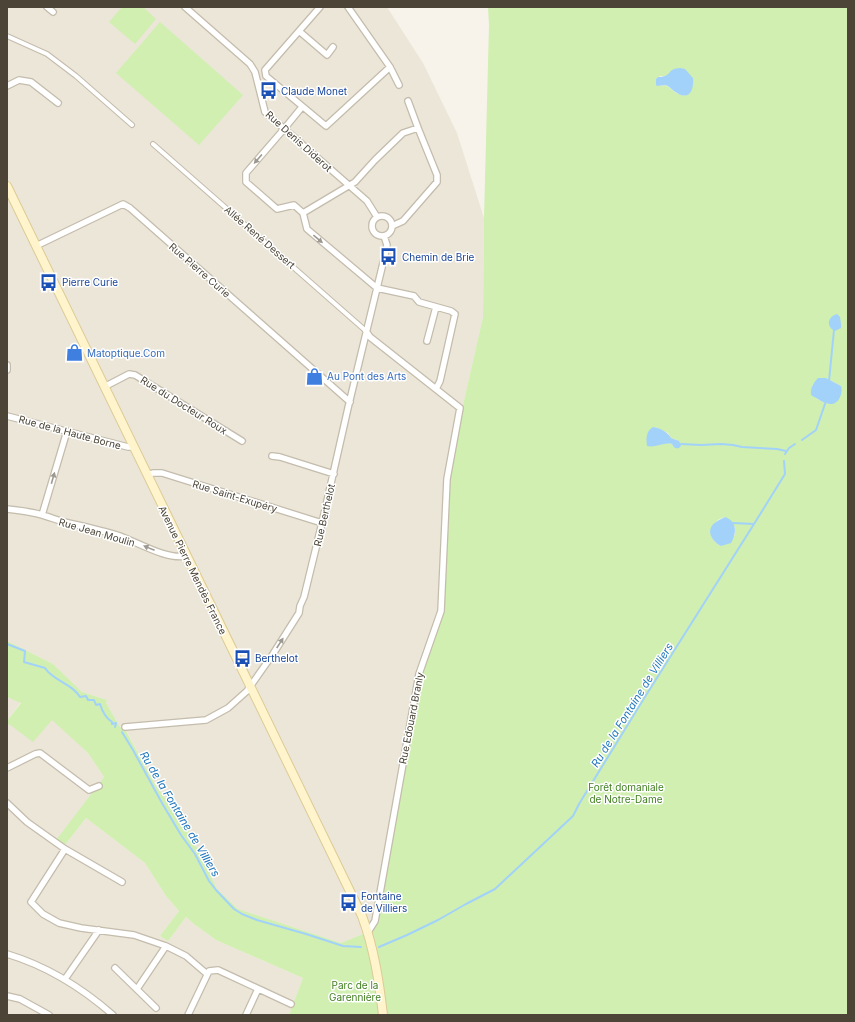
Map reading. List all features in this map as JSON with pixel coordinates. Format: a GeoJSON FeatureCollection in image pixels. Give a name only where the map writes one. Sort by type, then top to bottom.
{"type":"FeatureCollection","features":[{"type":"Feature","properties":{"kind":"main road","name":"Avenue Pierre Mendès France"},"geometry":{"type":"LineString","coordinates":[[7,186],[362,916],[368,932],[379,979],[383,1015]]}},
{"type":"Feature","properties":{"kind":"street"},"geometry":{"type":"LineString","coordinates":[[47,7],[53,12]]}},
{"type":"Feature","properties":{"kind":"street","name":"Rue Denis Diderot"},"geometry":{"type":"LineString","coordinates":[[185,7],[250,64],[255,72],[265,112],[367,201],[377,217]]}},
{"type":"Feature","properties":{"kind":"street"},"geometry":{"type":"LineString","coordinates":[[320,7],[265,70],[266,76],[326,126],[390,68]]}},
{"type":"Feature","properties":{"kind":"street"},"geometry":{"type":"LineString","coordinates":[[348,7],[400,85]]}},
{"type":"Feature","properties":{"kind":"street"},"geometry":{"type":"LineString","coordinates":[[299,31],[327,55],[333,47]]}},
{"type":"Feature","properties":{"kind":"street"},"geometry":{"type":"LineString","coordinates":[[7,36],[47,54],[76,76],[132,125]]}},
{"type":"Feature","properties":{"kind":"street"},"geometry":{"type":"LineString","coordinates":[[7,86],[19,80],[31,82],[58,103]]}},
{"type":"Feature","properties":{"kind":"street"},"geometry":{"type":"LineString","coordinates":[[392,226],[403,221],[437,182],[437,175],[408,101]]}},
{"type":"Feature","properties":{"kind":"street"},"geometry":{"type":"LineString","coordinates":[[302,107],[246,173],[246,182],[277,209],[294,205],[303,212],[306,229],[377,288],[414,296],[419,302],[451,311],[455,314],[440,381],[436,389],[370,337],[366,331],[377,288],[387,245],[384,236]]}},
{"type":"Feature","properties":{"kind":"street"},"geometry":{"type":"LineString","coordinates":[[303,212],[355,182],[403,133],[418,128]]}},
{"type":"Feature","properties":{"kind":"street","name":"Allée René Dessert"},"geometry":{"type":"LineString","coordinates":[[153,144],[366,331]]}},
{"type":"Feature","properties":{"kind":"street","name":"Rue Pierre Curie"},"geometry":{"type":"LineString","coordinates":[[36,246],[123,204],[130,208],[350,402]]}},
{"type":"Feature","properties":{"kind":"street"},"geometry":{"type":"LineString","coordinates":[[384,216],[390,220],[392,226],[390,232],[384,236],[378,235],[374,231],[372,225],[377,217],[384,216]]}},
{"type":"Feature","properties":{"kind":"street"},"geometry":{"type":"LineString","coordinates":[[427,341],[436,307]]}},
{"type":"Feature","properties":{"kind":"street","name":"Rue Berthelot"},"geometry":{"type":"LineString","coordinates":[[125,727],[206,720],[228,708],[250,686],[273,654],[299,613],[334,474],[366,331]]}},
{"type":"Feature","properties":{"kind":"street"},"geometry":{"type":"LineString","coordinates":[[7,365],[7,370]]}},
{"type":"Feature","properties":{"kind":"street","name":"Rue du Docteur Roux"},"geometry":{"type":"LineString","coordinates":[[104,387],[129,374],[135,375],[242,441]]}},
{"type":"Feature","properties":{"kind":"street","name":"Rue Edouard Branly"},"geometry":{"type":"LineString","coordinates":[[368,932],[375,921],[419,674],[441,611],[447,480],[460,408],[436,389]]}},
{"type":"Feature","properties":{"kind":"street","name":"Rue de la Haute Borne"},"geometry":{"type":"LineString","coordinates":[[7,416],[128,447],[134,447]]}},
{"type":"Feature","properties":{"kind":"street"},"geometry":{"type":"LineString","coordinates":[[42,515],[67,431]]}},
{"type":"Feature","properties":{"kind":"street"},"geometry":{"type":"LineString","coordinates":[[272,456],[280,457],[334,474]]}},
{"type":"Feature","properties":{"kind":"street","name":"Rue Saint-Exupéry"},"geometry":{"type":"LineString","coordinates":[[147,475],[153,473],[162,474],[322,523]]}},
{"type":"Feature","properties":{"kind":"street","name":"Rue Jean Moulin"},"geometry":{"type":"LineString","coordinates":[[7,509],[42,515],[120,536],[169,555],[180,557],[186,556]]}},
{"type":"Feature","properties":{"kind":"street"},"geometry":{"type":"LineString","coordinates":[[7,768],[40,753],[89,790],[99,786]]}},
{"type":"Feature","properties":{"kind":"street"},"geometry":{"type":"LineString","coordinates":[[7,802],[27,822],[65,850],[122,882]]}},
{"type":"Feature","properties":{"kind":"street"},"geometry":{"type":"LineString","coordinates":[[65,850],[31,902],[43,914],[59,923],[81,928],[134,935],[166,946],[186,956],[207,974]]}},
{"type":"Feature","properties":{"kind":"street"},"geometry":{"type":"LineString","coordinates":[[65,978],[98,930]]}},
{"type":"Feature","properties":{"kind":"street"},"geometry":{"type":"LineString","coordinates":[[137,989],[166,946]]}},
{"type":"Feature","properties":{"kind":"street"},"geometry":{"type":"LineString","coordinates":[[7,954],[27,960],[65,978],[83,990],[113,1015]]}},
{"type":"Feature","properties":{"kind":"street"},"geometry":{"type":"LineString","coordinates":[[115,968],[156,1008]]}},
{"type":"Feature","properties":{"kind":"street"},"geometry":{"type":"LineString","coordinates":[[188,1015],[207,974],[209,971],[218,970],[291,1004]]}},
{"type":"Feature","properties":{"kind":"street"},"geometry":{"type":"LineString","coordinates":[[246,1015],[258,989]]}},
{"type":"Feature","properties":{"kind":"street"},"geometry":{"type":"LineString","coordinates":[[7,996],[20,999],[49,1015]]}},
{"type":"Feature","properties":{"kind":"shaded area"},"geometry":{"type":"Polygon","coordinates":[[[7,7],[387,7],[423,63],[457,133],[484,218],[483,317],[446,480],[442,612],[375,921],[368,932],[341,943],[238,909],[217,889],[177,807],[165,798],[156,786],[127,732],[120,727],[106,703],[107,700],[82,692],[53,664],[7,642],[7,7]]]}},
{"type":"Feature","properties":{"kind":"shaded area"},"geometry":{"type":"Polygon","coordinates":[[[7,697],[21,702],[7,721],[7,697]]]}},
{"type":"Feature","properties":{"kind":"shaded area"},"geometry":{"type":"Polygon","coordinates":[[[52,719],[88,753],[104,777],[58,839],[65,845],[86,818],[145,863],[166,896],[179,911],[160,936],[168,941],[186,917],[216,940],[303,978],[289,1015],[7,1015],[7,726],[9,724],[52,719]]]}},
{"type":"Feature","properties":{"kind":"green space"},"geometry":{"type":"Polygon","coordinates":[[[122,7],[143,7],[156,19],[135,44],[109,22],[122,7]]]}},
{"type":"Feature","properties":{"kind":"green space","name":"Forêt domaniale de Notre-Dame"},"geometry":{"type":"Polygon","coordinates":[[[488,7],[848,7],[848,1015],[289,1015],[303,978],[216,940],[186,917],[168,941],[160,936],[179,911],[166,896],[145,863],[86,818],[65,845],[57,839],[104,777],[88,753],[52,720],[33,742],[9,724],[7,726],[7,721],[21,703],[7,697],[7,642],[9,642],[53,664],[82,692],[107,700],[106,703],[120,727],[126,731],[156,786],[165,798],[177,807],[217,889],[238,909],[341,943],[368,932],[376,922],[421,675],[442,612],[446,480],[483,317],[489,25],[488,7]],[[660,76],[656,79],[656,85],[666,85],[676,93],[685,96],[666,76],[660,76]],[[826,378],[813,384],[811,392],[817,399],[829,404],[841,386],[826,378]],[[655,427],[647,435],[647,446],[668,443],[672,444],[674,447],[677,440],[671,438],[668,433],[655,427]],[[725,517],[713,525],[711,535],[714,541],[721,546],[735,535],[735,527],[725,517]]]}},
{"type":"Feature","properties":{"kind":"green space"},"geometry":{"type":"Polygon","coordinates":[[[160,22],[243,95],[199,145],[116,73],[160,22]]]}},
{"type":"Feature","properties":{"kind":"water"},"geometry":{"type":"Polygon","coordinates":[[[680,68],[685,69],[693,78],[692,90],[688,95],[681,95],[666,85],[656,85],[656,79],[658,77],[665,76],[672,70],[680,68]]]}},
{"type":"Feature","properties":{"kind":"water"},"geometry":{"type":"Polygon","coordinates":[[[837,314],[840,317],[841,328],[835,331],[830,327],[829,322],[831,317],[837,314]]]}},
{"type":"Feature","properties":{"kind":"water"},"geometry":{"type":"Polygon","coordinates":[[[818,378],[826,378],[841,386],[841,394],[835,403],[832,404],[821,401],[811,395],[813,385],[818,378]]]}},
{"type":"Feature","properties":{"kind":"water"},"geometry":{"type":"Polygon","coordinates":[[[653,427],[664,431],[671,438],[679,441],[681,446],[676,448],[672,444],[663,444],[647,446],[648,433],[653,427]]]}},
{"type":"Feature","properties":{"kind":"water"},"geometry":{"type":"Polygon","coordinates":[[[725,517],[732,521],[735,531],[731,543],[721,546],[714,541],[710,531],[713,525],[725,517]]]}},
{"type":"Feature","properties":{"kind":"waterway"},"geometry":{"type":"LineString","coordinates":[[829,381],[834,330]]}},
{"type":"Feature","properties":{"kind":"waterway"},"geometry":{"type":"LineString","coordinates":[[802,440],[816,430],[826,401]]}},
{"type":"Feature","properties":{"kind":"waterway"},"geometry":{"type":"LineString","coordinates":[[681,444],[721,444],[786,451]]}},
{"type":"Feature","properties":{"kind":"waterway"},"geometry":{"type":"LineString","coordinates":[[785,454],[789,448],[795,444]]}},
{"type":"Feature","properties":{"kind":"waterway","name":"Ru de la Fontaine de Villiers"},"geometry":{"type":"LineString","coordinates":[[379,947],[438,920],[495,889],[573,816],[643,700],[785,474],[784,461]]}},
{"type":"Feature","properties":{"kind":"waterway"},"geometry":{"type":"LineString","coordinates":[[733,523],[754,524]]}},
{"type":"Feature","properties":{"kind":"waterway","name":"Ru de la Fontaine de Villiers"},"geometry":{"type":"LineString","coordinates":[[7,644],[25,651],[24,662],[45,668],[53,676],[77,692],[80,697],[86,696],[88,700],[94,700],[96,705],[100,704],[104,714],[112,722],[112,724],[116,723],[115,727]]}},
{"type":"Feature","properties":{"kind":"waterway","name":"Ru de la Fontaine de Villiers"},"geometry":{"type":"LineString","coordinates":[[122,732],[181,835],[195,854],[209,881],[234,909],[257,920],[343,946],[361,947]]}},
{"type":"Feature","properties":{"kind":"place","name":"Claude Monet"},"geometry":{"type":"Point","coordinates":[268,91]}},
{"type":"Feature","properties":{"kind":"place","name":"Chemin de Brie"},"geometry":{"type":"Point","coordinates":[389,257]}},
{"type":"Feature","properties":{"kind":"place","name":"Pierre Curie"},"geometry":{"type":"Point","coordinates":[49,282]}},
{"type":"Feature","properties":{"kind":"place","name":"Matoptique.Com"},"geometry":{"type":"Point","coordinates":[74,353]}},
{"type":"Feature","properties":{"kind":"place","name":"Au Pont des Arts"},"geometry":{"type":"Point","coordinates":[314,376]}},
{"type":"Feature","properties":{"kind":"place","name":"Berthelot"},"geometry":{"type":"Point","coordinates":[242,658]}},
{"type":"Feature","properties":{"kind":"place","name":"Fontaine de Villiers"},"geometry":{"type":"Point","coordinates":[348,902]}},
{"type":"Feature","properties":{"kind":"park label","name":"Parc de la Garennière"},"geometry":{"type":"Point","coordinates":[355,990]}}]}
